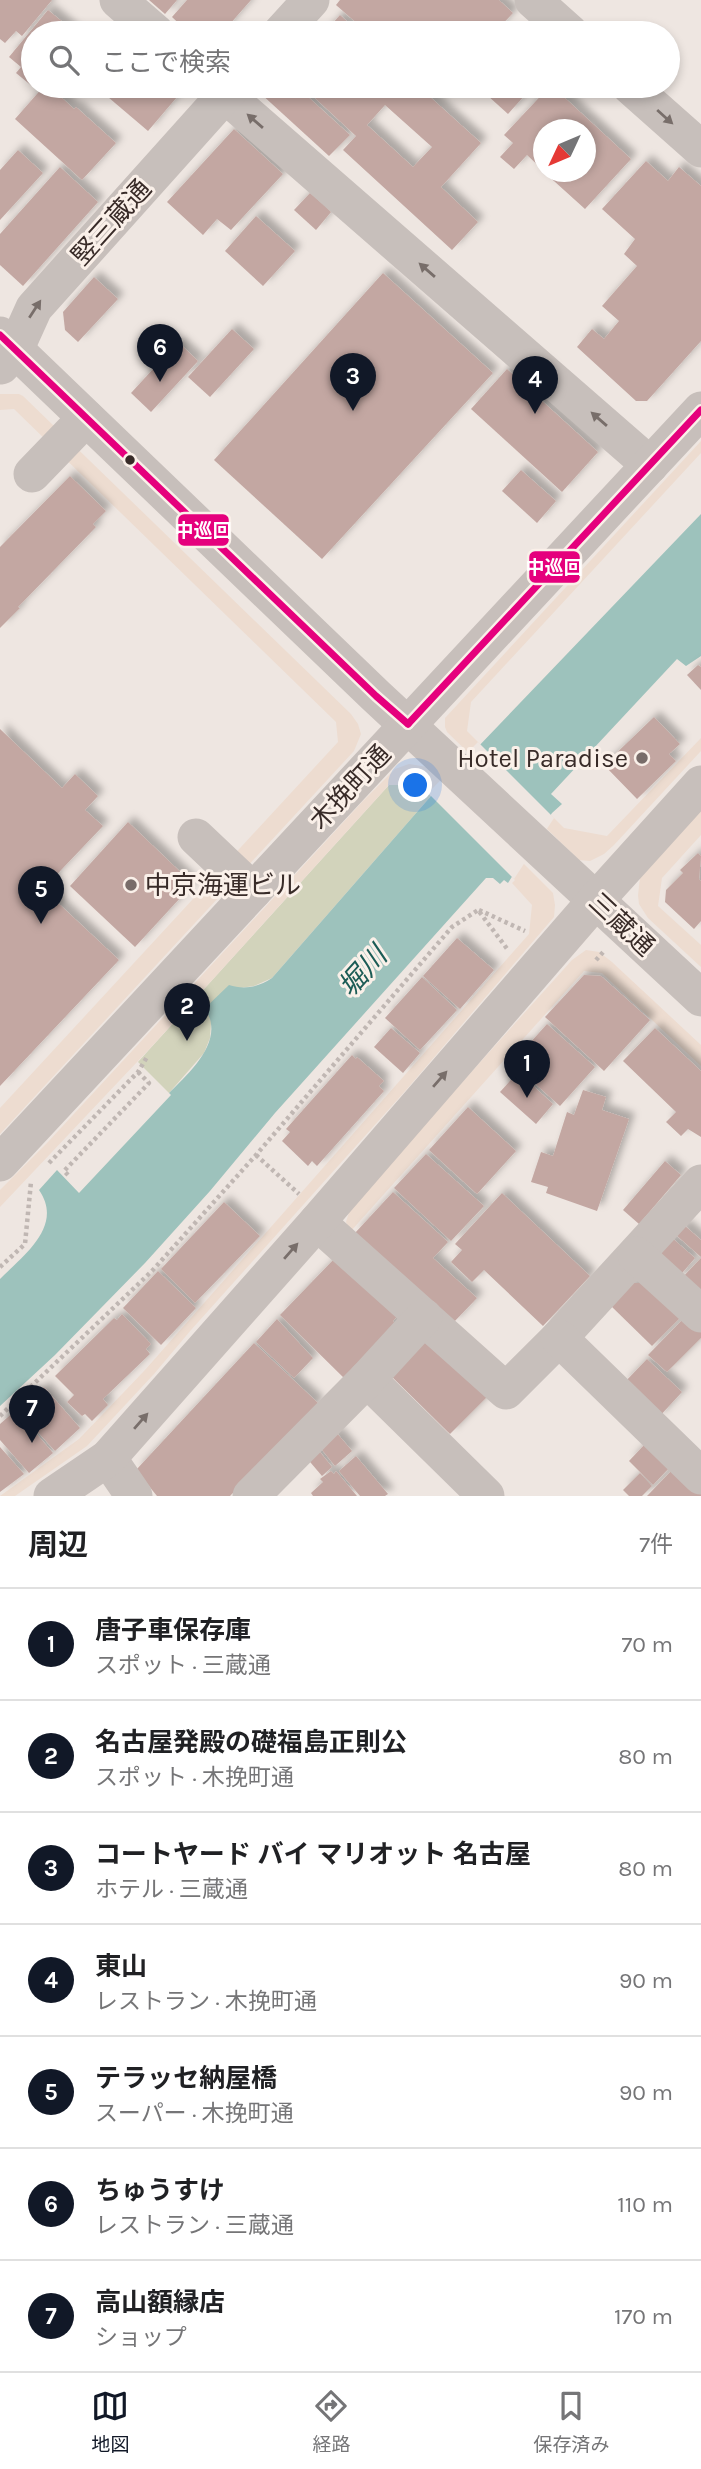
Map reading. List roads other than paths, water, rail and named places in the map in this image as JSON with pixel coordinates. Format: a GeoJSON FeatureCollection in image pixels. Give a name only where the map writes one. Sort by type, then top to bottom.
{"type":"FeatureCollection","features":[{"type":"Feature","properties":{"kind":"street"},"geometry":{"type":"LineString","coordinates":[[118,0],[142,21]]}},
{"type":"Feature","properties":{"kind":"street"},"geometry":{"type":"LineString","coordinates":[[292,21],[311,0]]}},
{"type":"Feature","properties":{"kind":"street"},"geometry":{"type":"LineString","coordinates":[[533,0],[557,21]]}},
{"type":"Feature","properties":{"kind":"street","name":"竪三蔵通"},"geometry":{"type":"LineString","coordinates":[[5,351],[34,309],[216,98]]}},
{"type":"Feature","properties":{"kind":"street"},"geometry":{"type":"LineString","coordinates":[[234,98],[650,465]]}},
{"type":"Feature","properties":{"kind":"street"},"geometry":{"type":"LineString","coordinates":[[644,98],[701,149]]}},
{"type":"Feature","properties":{"kind":"street"},"geometry":{"type":"LineString","coordinates":[[5,351],[86,418],[408,724]]}},
{"type":"Feature","properties":{"kind":"street","name":"木挽町通"},"geometry":{"type":"LineString","coordinates":[[0,1163],[701,410]]}},
{"type":"Feature","properties":{"kind":"street"},"geometry":{"type":"LineString","coordinates":[[32,474],[86,418]]}},
{"type":"Feature","properties":{"kind":"street","name":"三蔵通"},"geometry":{"type":"LineString","coordinates":[[408,724],[701,998]]}},
{"type":"Feature","properties":{"kind":"street"},"geometry":{"type":"LineString","coordinates":[[52,1496],[108,1458],[311,1210],[701,784]]}},
{"type":"Feature","properties":{"kind":"street"},"geometry":{"type":"LineString","coordinates":[[196,837],[253,891]]}},
{"type":"Feature","properties":{"kind":"street"},"geometry":{"type":"LineString","coordinates":[[311,1210],[506,1391],[559,1338],[701,1182]]}},
{"type":"Feature","properties":{"kind":"street"},"geometry":{"type":"LineString","coordinates":[[636,1255],[701,1314]]}},
{"type":"Feature","properties":{"kind":"street"},"geometry":{"type":"LineString","coordinates":[[251,1496],[368,1379],[424,1317]]}},
{"type":"Feature","properties":{"kind":"street"},"geometry":{"type":"LineString","coordinates":[[559,1338],[701,1476]]}},
{"type":"Feature","properties":{"kind":"street"},"geometry":{"type":"LineString","coordinates":[[368,1379],[486,1496]]}},
{"type":"Feature","properties":{"kind":"street"},"geometry":{"type":"LineString","coordinates":[[108,1458],[134,1496]]}},
{"type":"Feature","properties":{"kind":"water","name":"堀川"},"geometry":{"type":"Polygon","coordinates":[[[701,514],[701,656],[686,666],[677,659],[551,794],[562,804],[552,813],[508,883],[504,880],[500,884],[493,878],[486,878],[275,1113],[145,1263],[55,1355],[0,1406],[0,1279],[29,1250],[44,1228],[47,1216],[39,1190],[57,1170],[79,1193],[171,1095],[169,1093],[198,1062],[211,1034],[211,1022],[205,1008],[229,985],[251,987],[272,978],[431,796],[701,514]]]}},
{"type":"Feature","properties":{"kind":"place","name":"ちゅうすけ"},"geometry":{"type":"Point","coordinates":[160,382]}},
{"type":"Feature","properties":{"kind":"place","name":"コートヤード バイ マリオット 名古屋"},"geometry":{"type":"Point","coordinates":[353,411]}},
{"type":"Feature","properties":{"kind":"place","name":"東山"},"geometry":{"type":"Point","coordinates":[535,414]}},
{"type":"Feature","properties":{"kind":"place","name":"Hotel Paradise"},"geometry":{"type":"Point","coordinates":[642,758]}},
{"type":"Feature","properties":{"kind":"place","name":"中京海運ビル"},"geometry":{"type":"Point","coordinates":[131,885]}},
{"type":"Feature","properties":{"kind":"place","name":"テラッセ納屋橋"},"geometry":{"type":"Point","coordinates":[41,924]}},
{"type":"Feature","properties":{"kind":"place","name":"名古屋発殿の礎福島正則公"},"geometry":{"type":"Point","coordinates":[187,1041]}},
{"type":"Feature","properties":{"kind":"place","name":"唐子車保存庫"},"geometry":{"type":"Point","coordinates":[527,1098]}},
{"type":"Feature","properties":{"kind":"place","name":"高山額縁店"},"geometry":{"type":"Point","coordinates":[32,1443]}}]}
